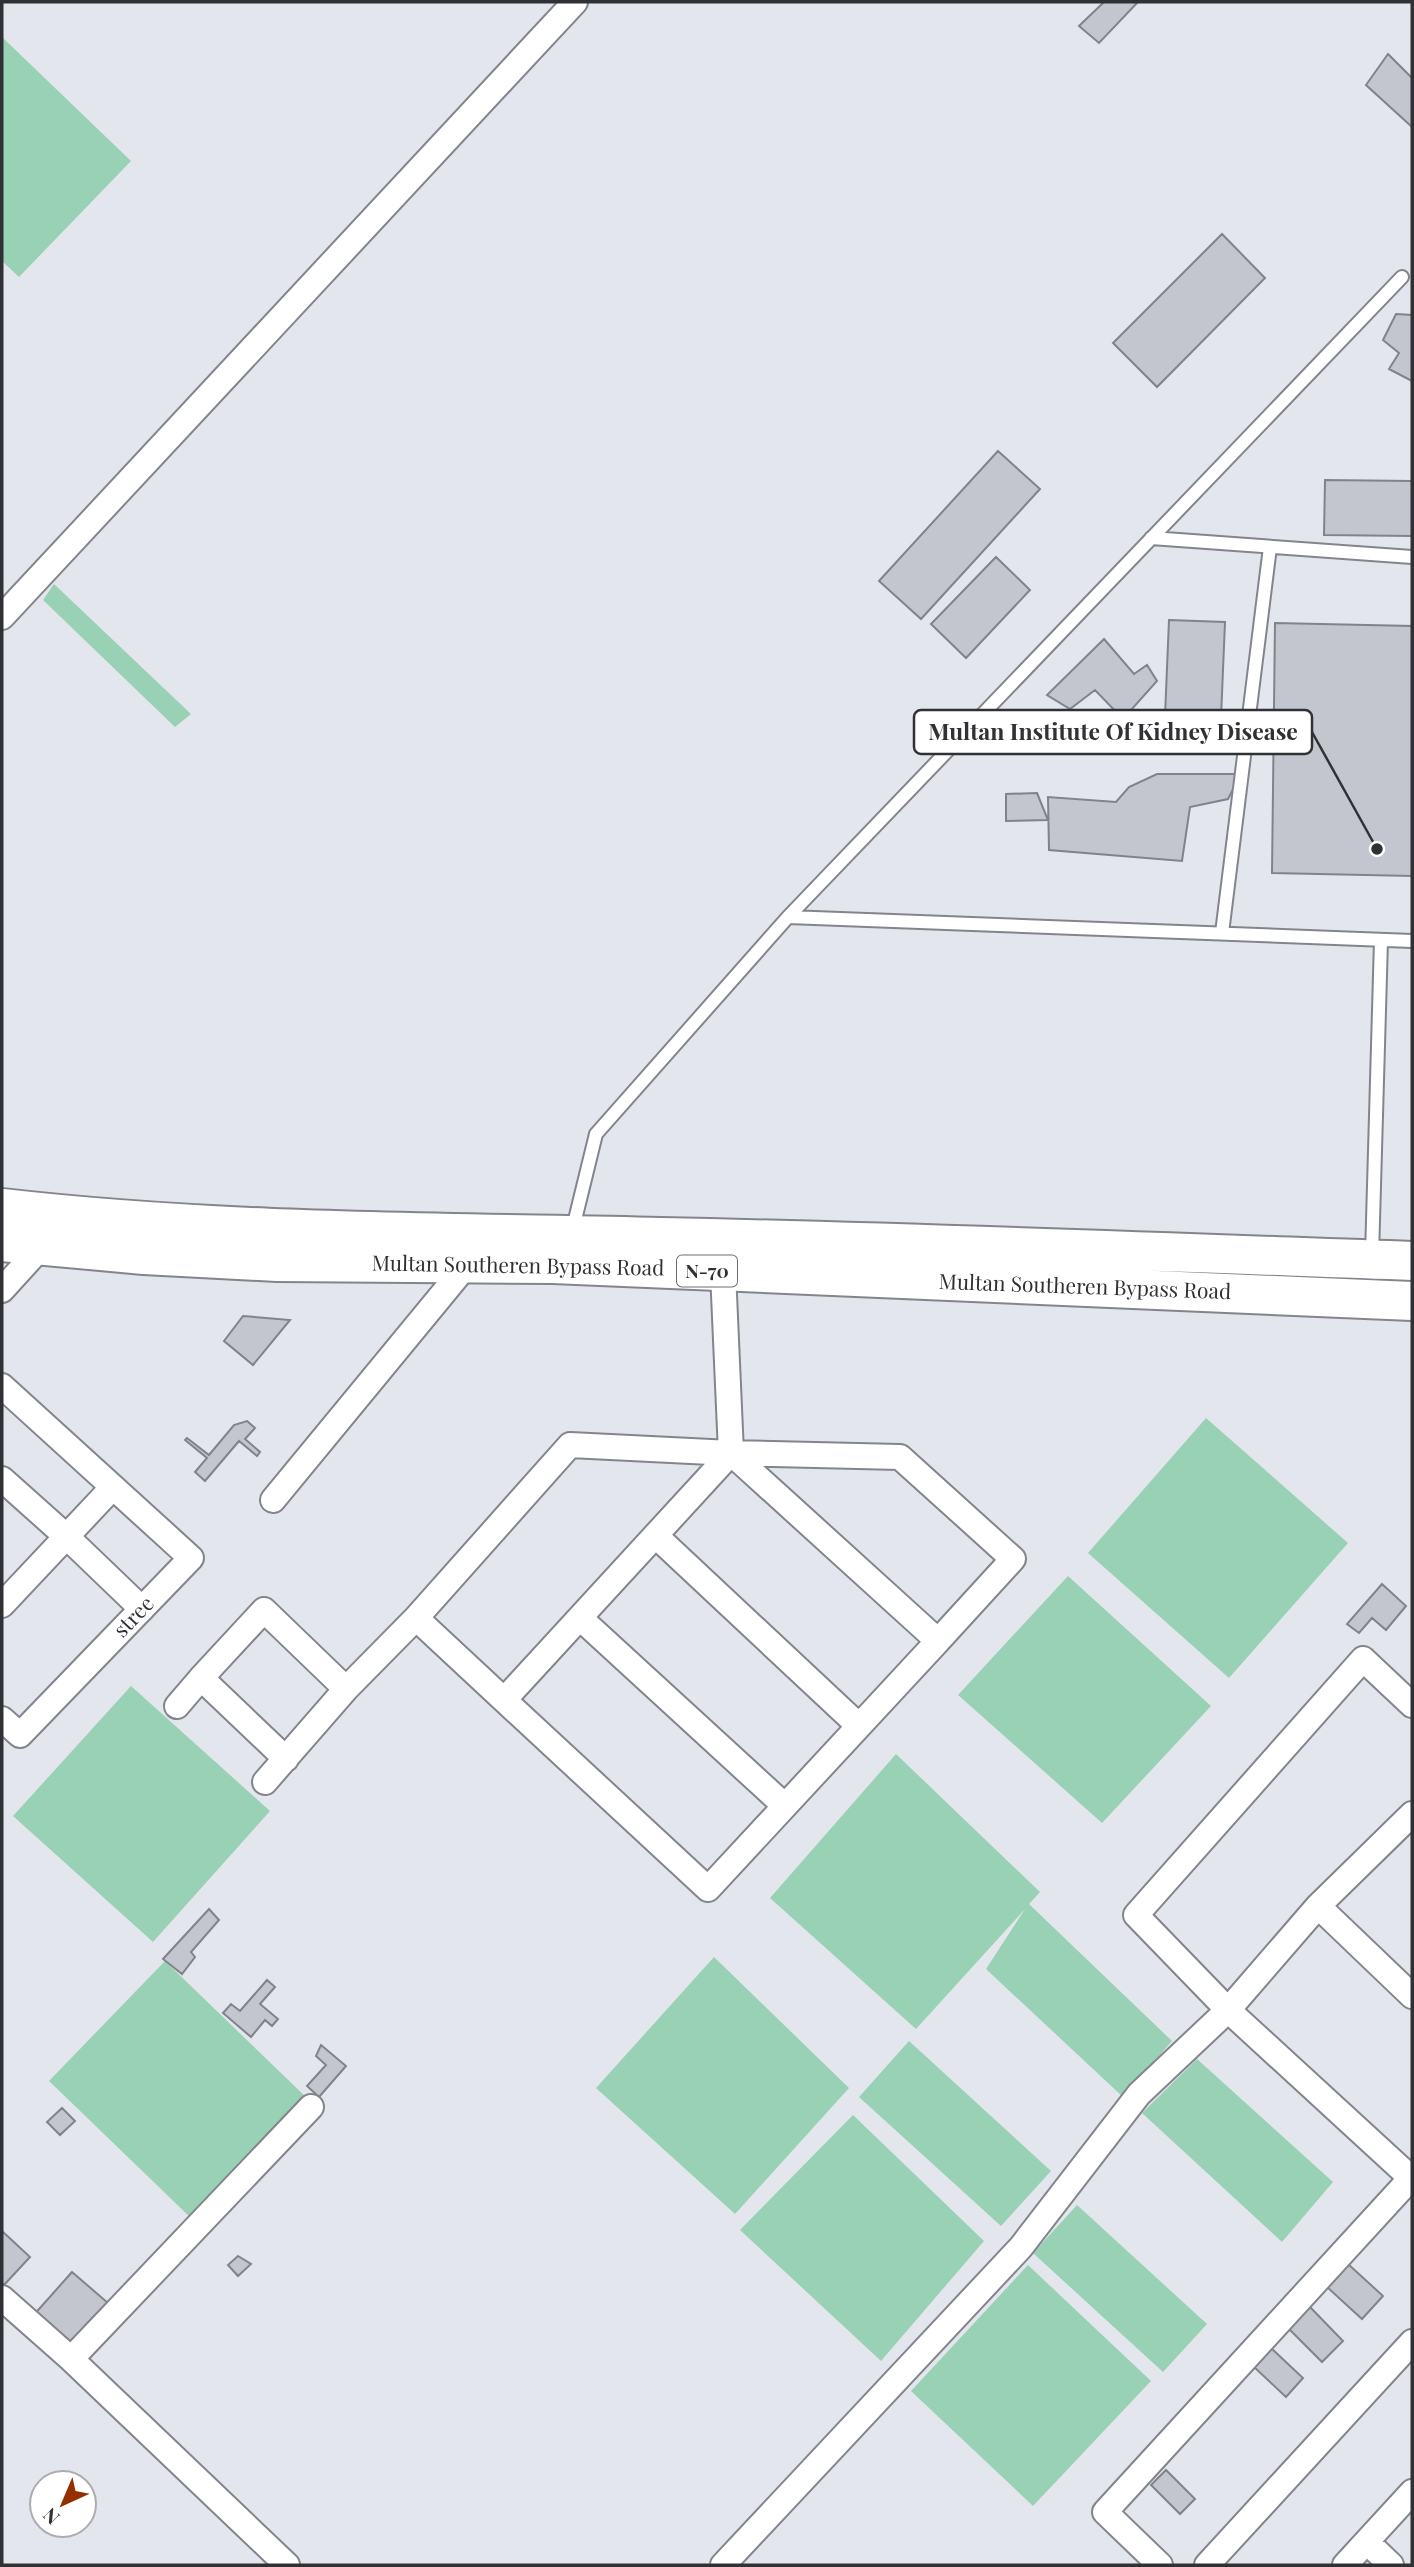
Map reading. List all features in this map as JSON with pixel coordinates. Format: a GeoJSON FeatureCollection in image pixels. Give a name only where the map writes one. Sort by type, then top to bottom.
{"type":"FeatureCollection","features":[{"type":"Feature","properties":{"kind":"highway","name":"Multan Southeren Bypass Road"},"geometry":{"type":"LineString","coordinates":[[2,1208],[297,1230],[896,1242],[1412,1261]]}},
{"type":"Feature","properties":{"kind":"highway","name":"Multan Southeren Bypass Road"},"geometry":{"type":"LineString","coordinates":[[2,1242],[144,1255],[277,1262],[469,1262],[1412,1301]]}},
{"type":"Feature","properties":{"kind":"street"},"geometry":{"type":"LineString","coordinates":[[2,617],[575,2]]}},
{"type":"Feature","properties":{"kind":"street"},"geometry":{"type":"LineString","coordinates":[[2,1290],[42,1246]]}},
{"type":"Feature","properties":{"kind":"street"},"geometry":{"type":"LineString","coordinates":[[273,1500],[469,1262]]}},
{"type":"Feature","properties":{"kind":"street"},"geometry":{"type":"LineString","coordinates":[[504,1700],[731,1453],[723,1272]]}},
{"type":"Feature","properties":{"kind":"street","name":"stree"},"geometry":{"type":"LineString","coordinates":[[2,1386],[191,1558],[20,1735],[2,1719]]}},
{"type":"Feature","properties":{"kind":"street"},"geometry":{"type":"LineString","coordinates":[[265,1782],[346,1689],[415,1618],[570,1445],[731,1453],[900,1457],[1013,1559],[708,1889],[415,1618]]}},
{"type":"Feature","properties":{"kind":"street"},"geometry":{"type":"LineString","coordinates":[[731,1453],[937,1641]]}},
{"type":"Feature","properties":{"kind":"street"},"geometry":{"type":"LineString","coordinates":[[2,1479],[142,1609]]}},
{"type":"Feature","properties":{"kind":"street"},"geometry":{"type":"LineString","coordinates":[[2,1605],[113,1487]]}},
{"type":"Feature","properties":{"kind":"street"},"geometry":{"type":"LineString","coordinates":[[656,1536],[859,1726]]}},
{"type":"Feature","properties":{"kind":"street"},"geometry":{"type":"LineString","coordinates":[[177,1706],[264,1610],[346,1689]]}},
{"type":"Feature","properties":{"kind":"street"},"geometry":{"type":"LineString","coordinates":[[580,1618],[785,1805]]}},
{"type":"Feature","properties":{"kind":"street"},"geometry":{"type":"LineString","coordinates":[[1160,2565],[1105,2512],[1412,2179],[1228,2010],[1136,1915],[1363,1659],[1412,1705]]}},
{"type":"Feature","properties":{"kind":"street"},"geometry":{"type":"LineString","coordinates":[[201,1678],[286,1759]]}},
{"type":"Feature","properties":{"kind":"street"},"geometry":{"type":"LineString","coordinates":[[723,2565],[1021,2247],[1139,2094],[1228,2010],[1318,1906],[1412,1814]]}},
{"type":"Feature","properties":{"kind":"street"},"geometry":{"type":"LineString","coordinates":[[1318,1906],[1412,1996]]}},
{"type":"Feature","properties":{"kind":"street"},"geometry":{"type":"LineString","coordinates":[[71,2359],[311,2107]]}},
{"type":"Feature","properties":{"kind":"street"},"geometry":{"type":"LineString","coordinates":[[2,2298],[71,2359],[287,2565]]}},
{"type":"Feature","properties":{"kind":"street"},"geometry":{"type":"LineString","coordinates":[[1207,2565],[1412,2342]]}},
{"type":"Feature","properties":{"kind":"street"},"geometry":{"type":"LineString","coordinates":[[1345,2565],[1412,2492]]}},
{"type":"Feature","properties":{"kind":"street"},"geometry":{"type":"LineString","coordinates":[[1367,2542],[1391,2565]]}},
{"type":"Feature","properties":{"kind":"lane"},"geometry":{"type":"LineString","coordinates":[[571,1235],[596,1134],[788,917],[1402,277]]}},
{"type":"Feature","properties":{"kind":"lane"},"geometry":{"type":"LineString","coordinates":[[1152,538],[1412,557]]}},
{"type":"Feature","properties":{"kind":"lane"},"geometry":{"type":"LineString","coordinates":[[1222,933],[1270,547]]}},
{"type":"Feature","properties":{"kind":"lane"},"geometry":{"type":"LineString","coordinates":[[964,733],[1245,745]]}},
{"type":"Feature","properties":{"kind":"lane"},"geometry":{"type":"LineString","coordinates":[[788,917],[1412,941]]}},
{"type":"Feature","properties":{"kind":"lane"},"geometry":{"type":"LineString","coordinates":[[1371,1260],[1381,940]]}},
{"type":"Feature","properties":{"kind":"green space"},"geometry":{"type":"Polygon","coordinates":[[[2,37],[131,161],[19,277],[2,261],[2,37]]]}},
{"type":"Feature","properties":{"kind":"green space"},"geometry":{"type":"Polygon","coordinates":[[[54,584],[191,714],[175,727],[43,600],[54,584]]]}},
{"type":"Feature","properties":{"kind":"green space"},"geometry":{"type":"Polygon","coordinates":[[[1206,1418],[1348,1543],[1229,1678],[1088,1553],[1206,1418]]]}},
{"type":"Feature","properties":{"kind":"green space"},"geometry":{"type":"Polygon","coordinates":[[[1068,1576],[1211,1706],[1102,1823],[958,1695],[1068,1576]]]}},
{"type":"Feature","properties":{"kind":"green space"},"geometry":{"type":"Polygon","coordinates":[[[131,1686],[270,1811],[153,1942],[13,1816],[131,1686]]]}},
{"type":"Feature","properties":{"kind":"green space"},"geometry":{"type":"Polygon","coordinates":[[[896,1754],[1040,1892],[1029,1904],[1172,2041],[1123,2097],[986,1969],[1025,1909],[916,2029],[770,1898],[896,1754]]]}},
{"type":"Feature","properties":{"kind":"green space"},"geometry":{"type":"Polygon","coordinates":[[[714,1957],[849,2088],[735,2214],[596,2088],[714,1957]]]}},
{"type":"Feature","properties":{"kind":"green space"},"geometry":{"type":"Polygon","coordinates":[[[165,1961],[309,2100],[193,2220],[49,2081],[165,1961]]]}},
{"type":"Feature","properties":{"kind":"green space"},"geometry":{"type":"Polygon","coordinates":[[[909,2041],[1051,2171],[1001,2226],[859,2097],[909,2041]]]}},
{"type":"Feature","properties":{"kind":"green space"},"geometry":{"type":"Polygon","coordinates":[[[1197,2059],[1333,2182],[1282,2242],[1142,2113],[1197,2059]]]}},
{"type":"Feature","properties":{"kind":"green space"},"geometry":{"type":"Polygon","coordinates":[[[853,2115],[984,2241],[881,2361],[740,2230],[853,2115]]]}},
{"type":"Feature","properties":{"kind":"green space"},"geometry":{"type":"Polygon","coordinates":[[[1077,2205],[1207,2324],[1163,2372],[1033,2253],[1077,2205]]]}},
{"type":"Feature","properties":{"kind":"green space"},"geometry":{"type":"Polygon","coordinates":[[[1028,2265],[1151,2381],[1033,2506],[911,2391],[1028,2265]]]}},
{"type":"Feature","properties":{"kind":"building"},"geometry":{"type":"Polygon","coordinates":[[[1104,2],[1138,2],[1099,43],[1079,26],[1104,2]]]}},
{"type":"Feature","properties":{"kind":"building"},"geometry":{"type":"Polygon","coordinates":[[[1388,54],[1412,78],[1412,127],[1366,85],[1388,54]]]}},
{"type":"Feature","properties":{"kind":"building"},"geometry":{"type":"Polygon","coordinates":[[[1222,234],[1265,278],[1157,387],[1113,343],[1222,234]]]}},
{"type":"Feature","properties":{"kind":"building"},"geometry":{"type":"Polygon","coordinates":[[[1396,314],[1412,315],[1412,381],[1389,369],[1399,353],[1383,340],[1396,314]]]}},
{"type":"Feature","properties":{"kind":"building"},"geometry":{"type":"Polygon","coordinates":[[[998,451],[1040,489],[921,619],[879,581],[998,451]]]}},
{"type":"Feature","properties":{"kind":"building"},"geometry":{"type":"Polygon","coordinates":[[[1325,480],[1412,481],[1412,536],[1324,535],[1325,480]]]}},
{"type":"Feature","properties":{"kind":"building"},"geometry":{"type":"Polygon","coordinates":[[[996,557],[1030,590],[966,658],[931,624],[996,557]]]}},
{"type":"Feature","properties":{"kind":"building"},"geometry":{"type":"Polygon","coordinates":[[[1169,620],[1225,622],[1221,718],[1165,716],[1169,620]]]}},
{"type":"Feature","properties":{"kind":"building"},"geometry":{"type":"Polygon","coordinates":[[[1275,623],[1412,626],[1412,876],[1272,873],[1275,623]]]}},
{"type":"Feature","properties":{"kind":"building"},"geometry":{"type":"Polygon","coordinates":[[[1104,639],[1134,674],[1147,665],[1157,681],[1123,719],[1095,690],[1070,709],[1047,695],[1104,639]]]}},
{"type":"Feature","properties":{"kind":"building"},"geometry":{"type":"Polygon","coordinates":[[[1157,774],[1241,774],[1228,799],[1190,807],[1182,861],[1049,850],[1048,797],[1116,802],[1129,787],[1157,774]]]}},
{"type":"Feature","properties":{"kind":"building"},"geometry":{"type":"Polygon","coordinates":[[[1037,793],[1048,820],[1006,821],[1006,794],[1037,793]]]}},
{"type":"Feature","properties":{"kind":"building"},"geometry":{"type":"Polygon","coordinates":[[[243,1316],[290,1320],[253,1365],[224,1341],[243,1316]]]}},
{"type":"Feature","properties":{"kind":"building"},"geometry":{"type":"Polygon","coordinates":[[[247,1421],[255,1428],[245,1439],[260,1452],[257,1456],[239,1441],[205,1481],[195,1472],[207,1458],[185,1440],[187,1438],[209,1455],[234,1425],[247,1421]]]}},
{"type":"Feature","properties":{"kind":"building"},"geometry":{"type":"Polygon","coordinates":[[[1382,1584],[1406,1606],[1386,1630],[1372,1618],[1359,1633],[1347,1624],[1382,1584]]]}},
{"type":"Feature","properties":{"kind":"building"},"geometry":{"type":"Polygon","coordinates":[[[209,1909],[219,1920],[191,1952],[195,1957],[182,1974],[163,1959],[209,1909]]]}},
{"type":"Feature","properties":{"kind":"building"},"geometry":{"type":"Polygon","coordinates":[[[267,1980],[275,1987],[260,2004],[278,2019],[272,2026],[265,2020],[251,2037],[223,2013],[231,2004],[240,2011],[267,1980]]]}},
{"type":"Feature","properties":{"kind":"building"},"geometry":{"type":"Polygon","coordinates":[[[321,2045],[346,2066],[319,2097],[307,2086],[326,2065],[316,2056],[321,2045]]]}},
{"type":"Feature","properties":{"kind":"building"},"geometry":{"type":"Polygon","coordinates":[[[62,2108],[75,2121],[60,2135],[47,2122],[62,2108]]]}},
{"type":"Feature","properties":{"kind":"building"},"geometry":{"type":"Polygon","coordinates":[[[2,2231],[30,2257],[4,2285],[2,2283],[2,2231]]]}},
{"type":"Feature","properties":{"kind":"building"},"geometry":{"type":"Polygon","coordinates":[[[238,2256],[251,2264],[238,2276],[228,2265],[238,2256]]]}},
{"type":"Feature","properties":{"kind":"building"},"geometry":{"type":"Polygon","coordinates":[[[1348,2264],[1383,2296],[1362,2319],[1327,2287],[1348,2264]]]}},
{"type":"Feature","properties":{"kind":"building"},"geometry":{"type":"Polygon","coordinates":[[[72,2272],[108,2303],[68,2349],[32,2317],[72,2272]]]}},
{"type":"Feature","properties":{"kind":"building"},"geometry":{"type":"Polygon","coordinates":[[[1309,2306],[1343,2341],[1322,2362],[1288,2328],[1309,2306]]]}},
{"type":"Feature","properties":{"kind":"building"},"geometry":{"type":"Polygon","coordinates":[[[1271,2348],[1303,2378],[1286,2397],[1254,2367],[1271,2348]]]}},
{"type":"Feature","properties":{"kind":"building"},"geometry":{"type":"Polygon","coordinates":[[[1166,2470],[1195,2499],[1180,2514],[1151,2485],[1166,2470]]]}},
{"type":"Feature","properties":{"kind":"place","name":"Multan Institute Of Kidney Disease"},"geometry":{"type":"Point","coordinates":[1377,849]}}]}
